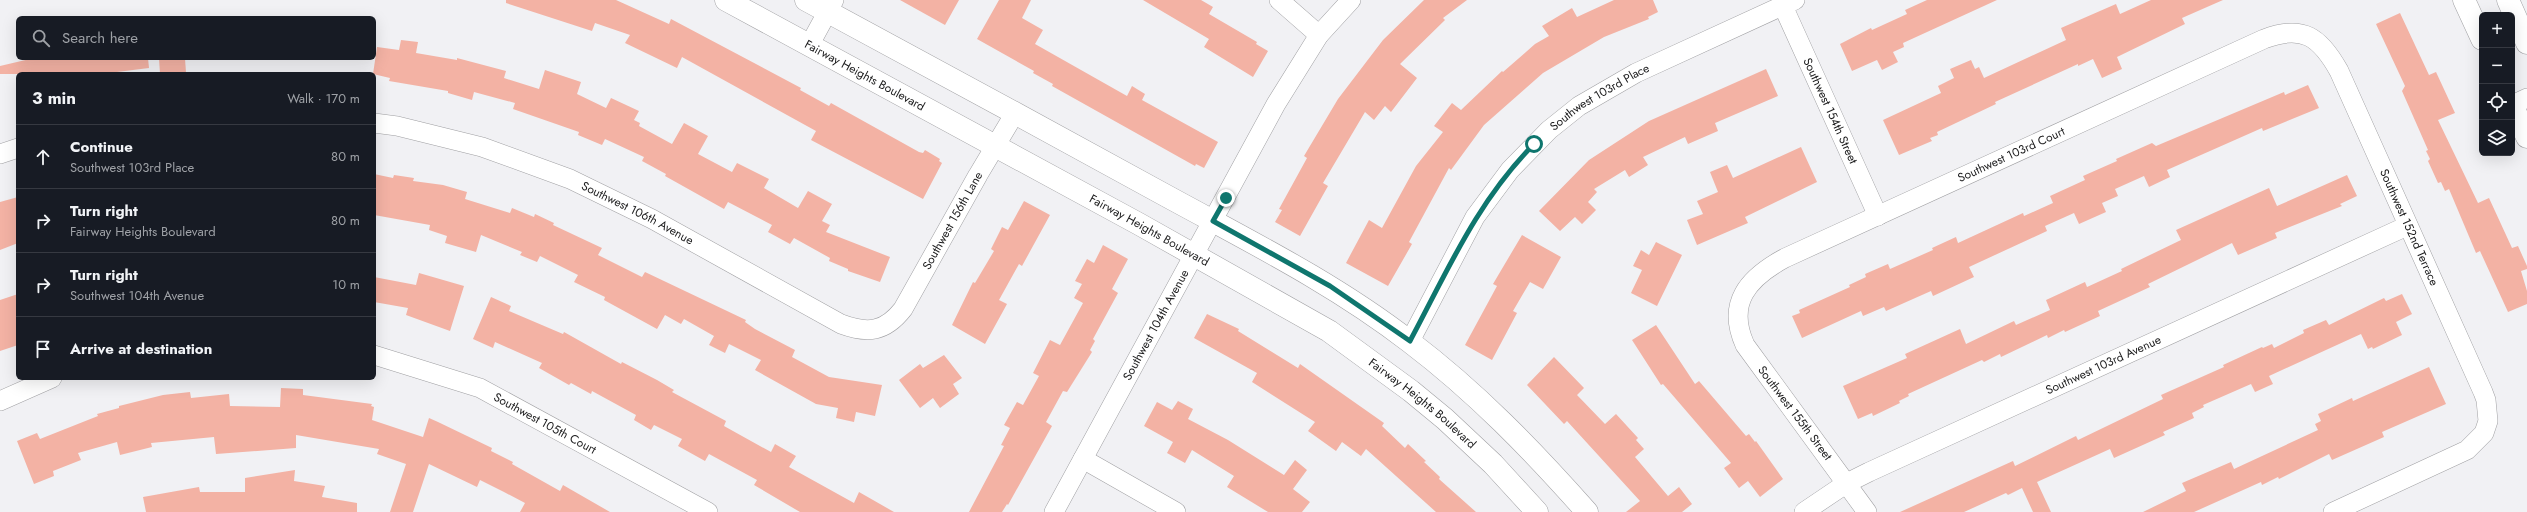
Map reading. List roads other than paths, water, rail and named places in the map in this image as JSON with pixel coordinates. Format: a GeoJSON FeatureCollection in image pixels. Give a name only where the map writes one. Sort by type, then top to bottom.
{"type":"FeatureCollection","features":[{"type":"Feature","properties":{"kind":"street","name":"Fairway Heights Boulevard"},"geometry":{"type":"LineString","coordinates":[[726,0],[810,44],[1299,313],[1398,381],[1482,454],[1537,512]]}},
{"type":"Feature","properties":{"kind":"street"},"geometry":{"type":"LineString","coordinates":[[806,0],[831,6],[1015,113],[1330,286],[1410,341],[1460,382],[1518,436],[1587,512]]}},
{"type":"Feature","properties":{"kind":"street"},"geometry":{"type":"LineString","coordinates":[[1279,0],[1319,35]]}},
{"type":"Feature","properties":{"kind":"street","name":"Southwest 104th Avenue"},"geometry":{"type":"LineString","coordinates":[[1054,512],[1195,256],[1276,104],[1319,35],[1351,0]]}},
{"type":"Feature","properties":{"kind":"street"},"geometry":{"type":"LineString","coordinates":[[2464,0],[2479,32]]}},
{"type":"Feature","properties":{"kind":"street"},"geometry":{"type":"LineString","coordinates":[[2508,0],[2527,43]]}},
{"type":"Feature","properties":{"kind":"street","name":"Southwest 154th Street"},"geometry":{"type":"LineString","coordinates":[[1789,3],[1878,216]]}},
{"type":"Feature","properties":{"kind":"street","name":"Southwest 103rd Place"},"geometry":{"type":"LineString","coordinates":[[1410,341],[1475,217],[1510,170],[1549,130],[1579,106],[1636,73],[1789,3]]}},
{"type":"Feature","properties":{"kind":"street"},"geometry":{"type":"LineString","coordinates":[[810,44],[831,6]]}},
{"type":"Feature","properties":{"kind":"street","name":"Southwest 103rd Court"},"geometry":{"type":"LineString","coordinates":[[1738,308],[1742,295],[1750,283],[1770,266],[2264,39],[2283,32],[2293,32],[2306,35]]}},
{"type":"Feature","properties":{"kind":"street","name":"Southwest 152nd Terrace"},"geometry":{"type":"LineString","coordinates":[[2306,35],[2324,48],[2339,71],[2486,400],[2488,421],[2484,433],[2467,450],[2333,512]]}},
{"type":"Feature","properties":{"kind":"street"},"geometry":{"type":"LineString","coordinates":[[2515,104],[2527,98]]}},
{"type":"Feature","properties":{"kind":"street"},"geometry":{"type":"LineString","coordinates":[[2515,112],[2527,138]]}},
{"type":"Feature","properties":{"kind":"street","name":"Southwest 156th Lane"},"geometry":{"type":"LineString","coordinates":[[888,325],[908,302],[1015,113]]}},
{"type":"Feature","properties":{"kind":"street","name":"Southwest 106th Avenue"},"geometry":{"type":"LineString","coordinates":[[376,123],[482,147],[570,179],[652,220],[841,324],[870,330],[888,325]]}},
{"type":"Feature","properties":{"kind":"street"},"geometry":{"type":"LineString","coordinates":[[0,154],[16,149]]}},
{"type":"Feature","properties":{"kind":"street","name":"Southwest 103rd Avenue"},"geometry":{"type":"LineString","coordinates":[[1804,512],[1847,483],[2408,226]]}},
{"type":"Feature","properties":{"kind":"street","name":"Southwest 155th Street"},"geometry":{"type":"LineString","coordinates":[[1738,308],[1740,334],[1745,345],[1847,483],[1866,512]]}},
{"type":"Feature","properties":{"kind":"street","name":"Southwest 105th Court"},"geometry":{"type":"LineString","coordinates":[[376,356],[480,388],[708,512]]}},
{"type":"Feature","properties":{"kind":"street"},"geometry":{"type":"LineString","coordinates":[[0,401],[47,380]]}},
{"type":"Feature","properties":{"kind":"street"},"geometry":{"type":"LineString","coordinates":[[1083,459],[1176,512]]}}]}
